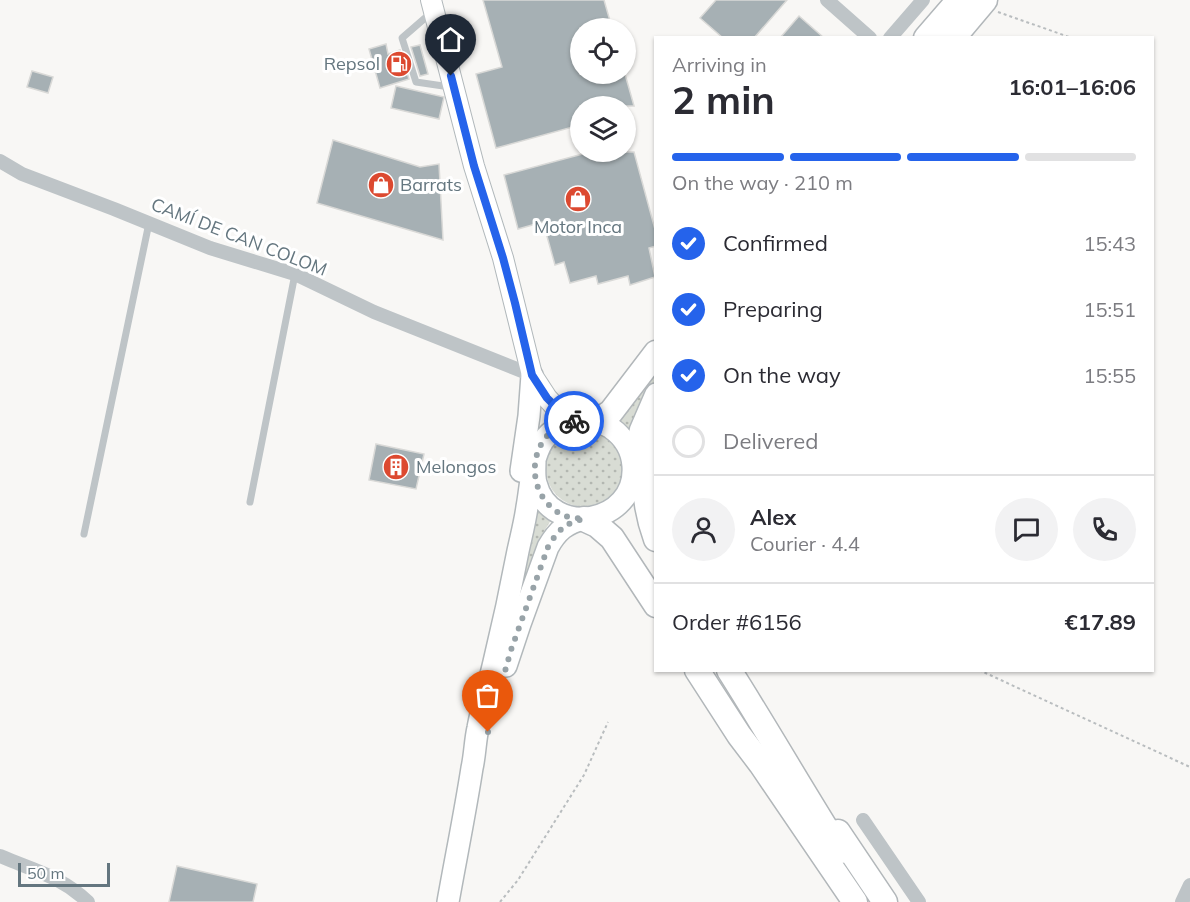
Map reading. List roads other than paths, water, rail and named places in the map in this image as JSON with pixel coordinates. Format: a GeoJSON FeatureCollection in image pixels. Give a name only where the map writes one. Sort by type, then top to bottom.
{"type":"FeatureCollection","features":[{"type":"Feature","properties":{"kind":"highway"},"geometry":{"type":"LineString","coordinates":[[929,36],[974,2]]}},
{"type":"Feature","properties":{"kind":"highway"},"geometry":{"type":"LineString","coordinates":[[954,36],[974,2]]}},
{"type":"Feature","properties":{"kind":"highway"},"geometry":{"type":"LineString","coordinates":[[584,420],[602,418],[611,412],[654,356]]}},
{"type":"Feature","properties":{"kind":"highway"},"geometry":{"type":"LineString","coordinates":[[654,421],[647,443],[645,485],[648,514],[654,533]]}},
{"type":"Feature","properties":{"kind":"highway"},"geometry":{"type":"LineString","coordinates":[[632,474],[632,497],[641,532],[654,557]]}},
{"type":"Feature","properties":{"kind":"highway"},"geometry":{"type":"LineString","coordinates":[[584,519],[597,525],[612,538],[654,602]]}},
{"type":"Feature","properties":{"kind":"highway"},"geometry":{"type":"LineString","coordinates":[[699,672],[739,735],[855,902]]}},
{"type":"Feature","properties":{"kind":"highway"},"geometry":{"type":"LineString","coordinates":[[730,672],[885,902]]}},
{"type":"Feature","properties":{"kind":"highway"},"geometry":{"type":"LineString","coordinates":[[763,723],[871,902]]}},
{"type":"Feature","properties":{"kind":"highway"},"geometry":{"type":"LineString","coordinates":[[739,735],[836,902]]}},
{"type":"Feature","properties":{"kind":"main road"},"geometry":{"type":"LineString","coordinates":[[433,5],[474,166],[512,292],[532,375],[539,416],[527,509],[478,729],[448,902]]}},
{"type":"Feature","properties":{"kind":"main road"},"geometry":{"type":"LineString","coordinates":[[532,375],[547,398],[560,411],[570,416],[604,424],[620,436],[628,447],[632,474]]}},
{"type":"Feature","properties":{"kind":"main road"},"geometry":{"type":"LineString","coordinates":[[478,729],[477,703],[504,578],[525,446],[532,375]]}},
{"type":"Feature","properties":{"kind":"main road"},"geometry":{"type":"LineString","coordinates":[[473,766],[488,732],[511,650],[548,547],[565,525],[576,520],[598,517],[612,510],[623,500],[627,494],[632,474],[636,442],[654,398]]}},
{"type":"Feature","properties":{"kind":"main road"},"geometry":{"type":"LineString","coordinates":[[584,420],[571,422],[552,431],[543,441],[535,460],[536,483],[547,502],[564,515],[584,519]]}},
{"type":"Feature","properties":{"kind":"street"},"geometry":{"type":"LineString","coordinates":[[827,0],[868,36]]}},
{"type":"Feature","properties":{"kind":"street"},"geometry":{"type":"LineString","coordinates":[[892,36],[923,0]]}},
{"type":"Feature","properties":{"kind":"street","name":"CAMÍ DE CAN COLOM"},"geometry":{"type":"LineString","coordinates":[[0,161],[22,174],[210,248],[295,274],[374,312],[532,375]]}},
{"type":"Feature","properties":{"kind":"street"},"geometry":{"type":"LineString","coordinates":[[863,820],[919,902]]}},
{"type":"Feature","properties":{"kind":"street"},"geometry":{"type":"LineString","coordinates":[[0,856],[49,876],[70,887],[88,902]]}},
{"type":"Feature","properties":{"kind":"street"},"geometry":{"type":"LineString","coordinates":[[1182,902],[1190,885]]}},
{"type":"Feature","properties":{"kind":"lane"},"geometry":{"type":"LineString","coordinates":[[433,5],[402,38],[416,82],[454,88]]}},
{"type":"Feature","properties":{"kind":"lane"},"geometry":{"type":"LineString","coordinates":[[84,534],[149,223]]}},
{"type":"Feature","properties":{"kind":"lane"},"geometry":{"type":"LineString","coordinates":[[250,502],[295,274]]}},
{"type":"Feature","properties":{"kind":"place","name":"Repsol"},"geometry":{"type":"Point","coordinates":[399,64]}},
{"type":"Feature","properties":{"kind":"place","name":"Barrats"},"geometry":{"type":"Point","coordinates":[381,185]}},
{"type":"Feature","properties":{"kind":"place","name":"Motor Inca"},"geometry":{"type":"Point","coordinates":[578,199]}},
{"type":"Feature","properties":{"kind":"place","name":"Melongos"},"geometry":{"type":"Point","coordinates":[396,467]}}]}
